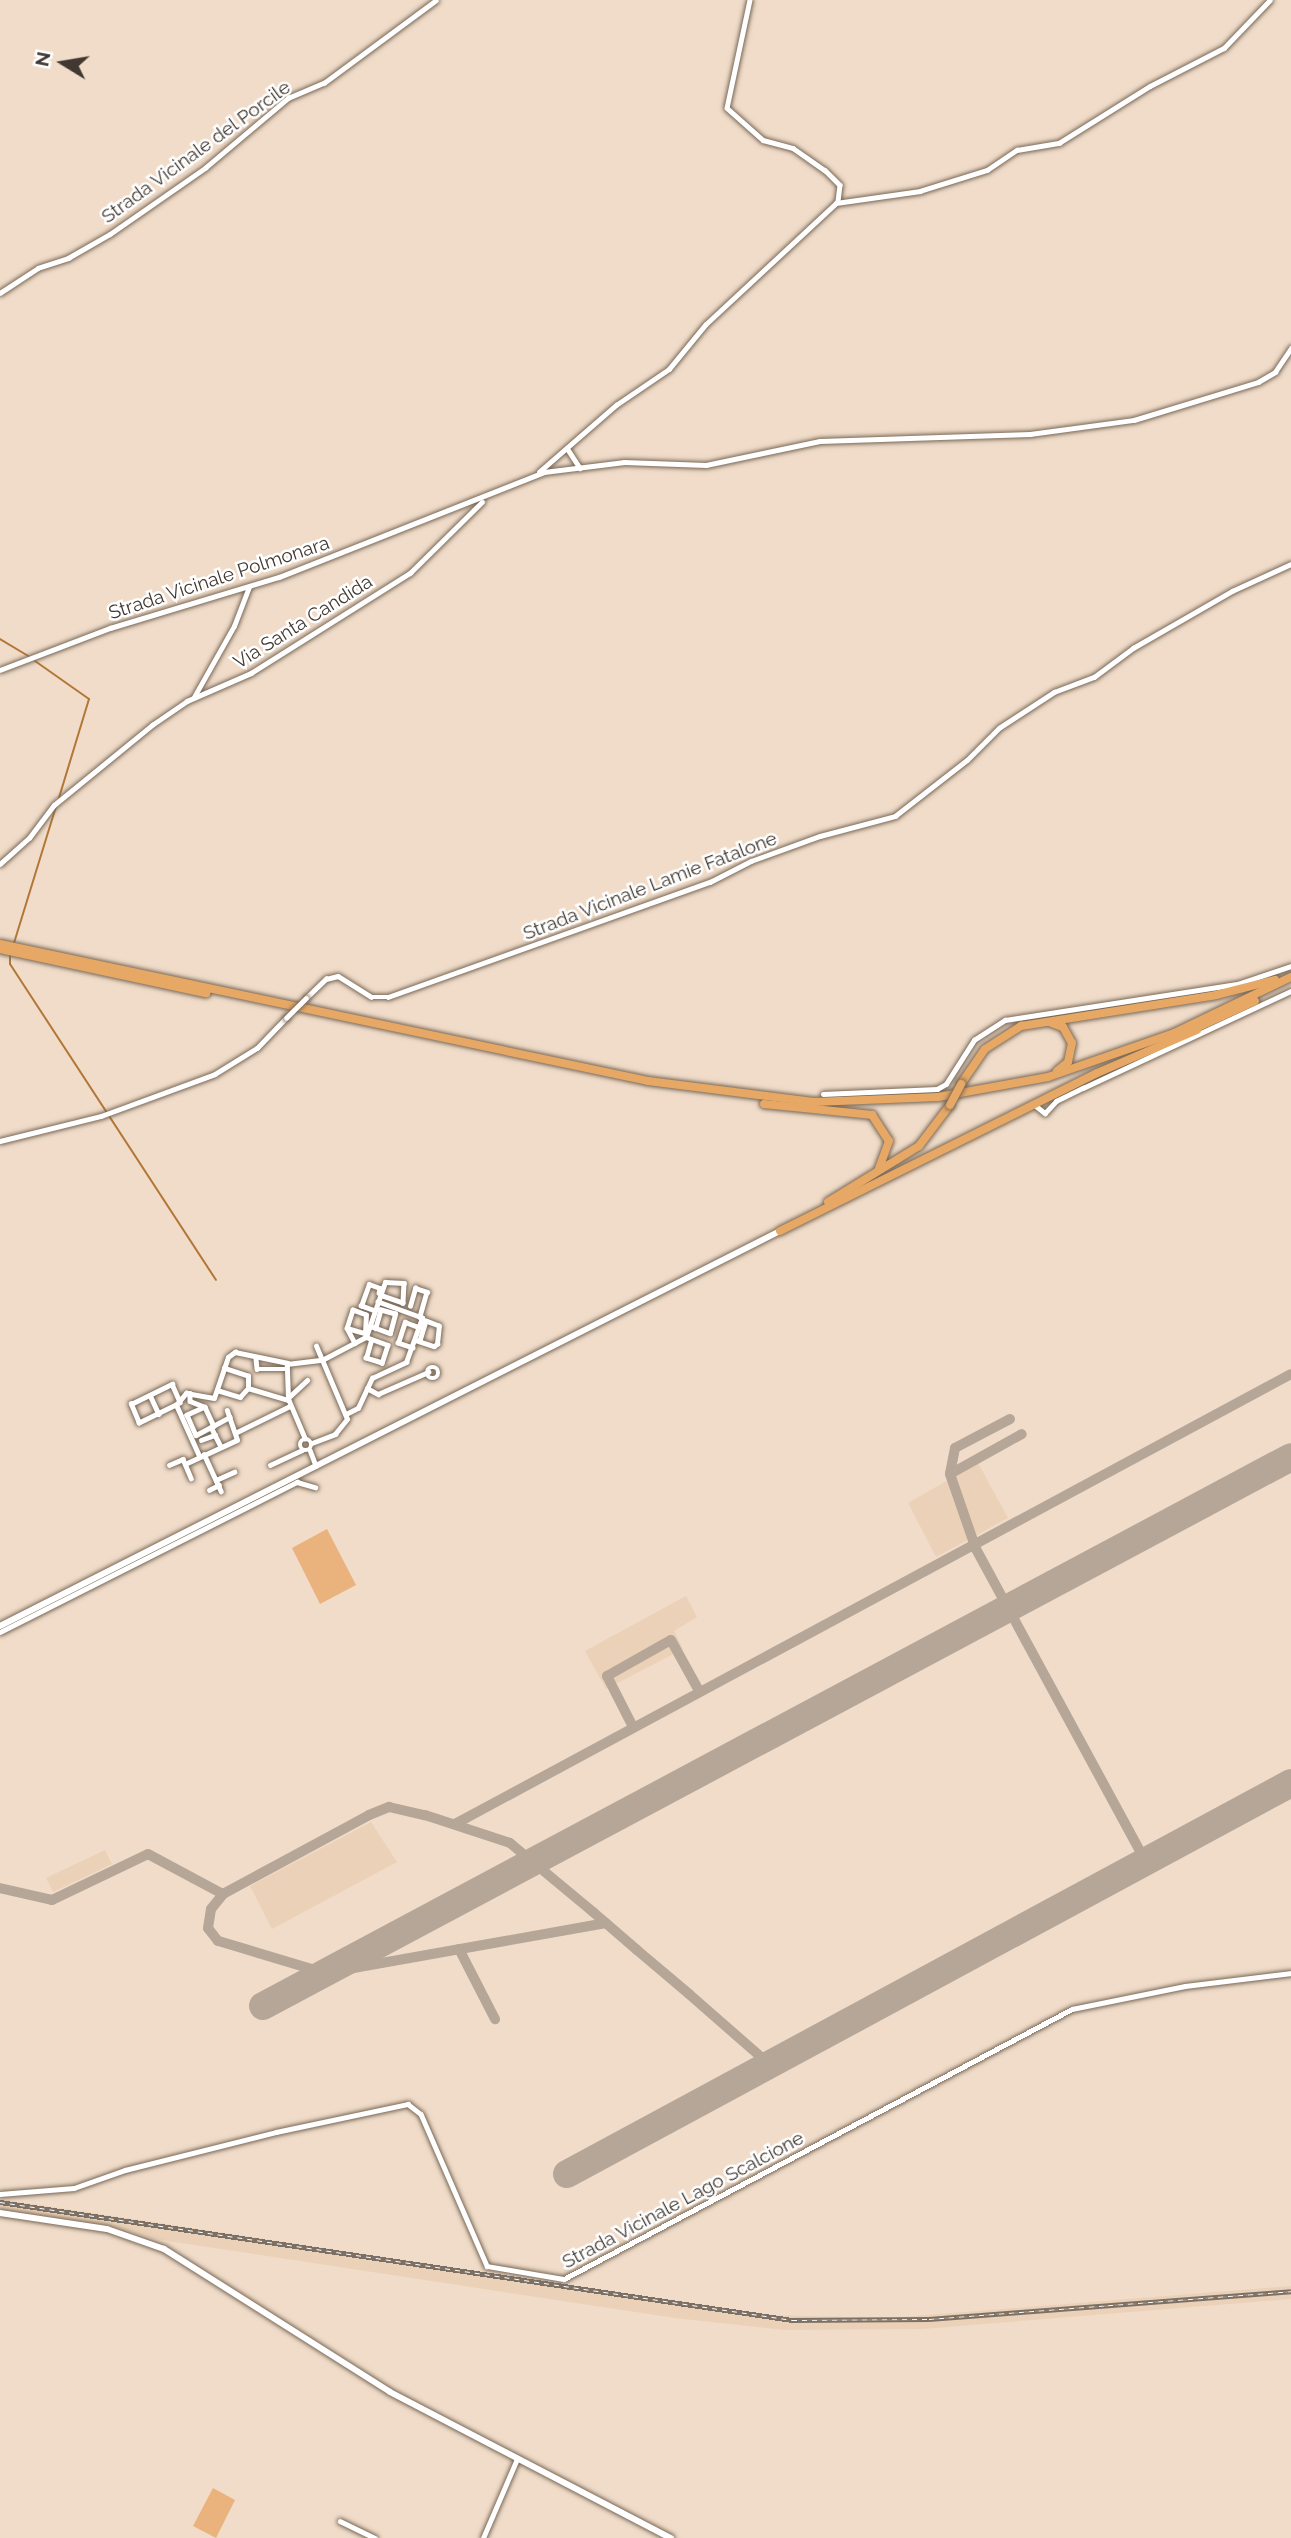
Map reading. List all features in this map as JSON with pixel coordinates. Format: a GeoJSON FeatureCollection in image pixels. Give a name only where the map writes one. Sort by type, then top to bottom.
{"type":"FeatureCollection","features":[{"type":"Feature","properties":{"kind":"highway"},"geometry":{"type":"LineString","coordinates":[[0,944],[711,1092],[840,1103],[959,1095],[1102,1060],[1174,1033],[1291,975]]}},
{"type":"Feature","properties":{"kind":"highway"},"geometry":{"type":"LineString","coordinates":[[0,949],[634,1083],[764,1104],[868,1113],[881,1123],[889,1140],[887,1159],[870,1177]]}},
{"type":"Feature","properties":{"kind":"highway"},"geometry":{"type":"LineString","coordinates":[[780,1231],[919,1146],[950,1105],[981,1053],[997,1038],[1021,1026],[1047,1018],[1229,992],[1291,975]]}},
{"type":"Feature","properties":{"kind":"highway"},"geometry":{"type":"LineString","coordinates":[[780,1231],[1291,983]]}},
{"type":"Feature","properties":{"kind":"highway"},"geometry":{"type":"LineString","coordinates":[[959,1095],[1065,1066],[1073,1050],[1071,1038],[1063,1027],[1047,1018]]}},
{"type":"Feature","properties":{"kind":"highway"},"geometry":{"type":"LineString","coordinates":[[764,1104],[888,1107],[988,1095],[1112,1063],[1208,1024]]}},
{"type":"Feature","properties":{"kind":"main road"},"geometry":{"type":"LineString","coordinates":[[0,1626],[780,1231]]}},
{"type":"Feature","properties":{"kind":"main road"},"geometry":{"type":"LineString","coordinates":[[0,2213],[107,2229],[164,2249],[390,2392],[671,2538]]}},
{"type":"Feature","properties":{"kind":"street","name":"Strada Vicinale del Porcile"},"geometry":{"type":"LineString","coordinates":[[0,293],[38,268],[68,258],[110,234],[205,168],[288,98],[324,83],[436,0]]}},
{"type":"Feature","properties":{"kind":"street"},"geometry":{"type":"LineString","coordinates":[[750,0],[727,108],[763,140],[793,148],[825,170],[840,185],[838,202]]}},
{"type":"Feature","properties":{"kind":"street"},"geometry":{"type":"LineString","coordinates":[[486,499],[537,474],[616,405],[669,369],[706,324],[838,202],[920,191],[987,170],[1021,149],[1059,143],[1150,86],[1224,48],[1269,0]]}},
{"type":"Feature","properties":{"kind":"street"},"geometry":{"type":"LineString","coordinates":[[537,474],[624,462],[706,465],[820,440],[1030,434],[1134,420],[1258,382],[1275,372],[1291,348]]}},
{"type":"Feature","properties":{"kind":"street"},"geometry":{"type":"LineString","coordinates":[[567,448],[580,468]]}},
{"type":"Feature","properties":{"kind":"street","name":"Strada Vicinale Polmonara"},"geometry":{"type":"LineString","coordinates":[[0,670],[110,628],[249,587],[486,499]]}},
{"type":"Feature","properties":{"kind":"street","name":"Via Santa Candida"},"geometry":{"type":"LineString","coordinates":[[0,864],[29,838],[58,802],[194,698],[251,673],[410,573],[486,499]]}},
{"type":"Feature","properties":{"kind":"street"},"geometry":{"type":"LineString","coordinates":[[458,509],[466,518]]}},
{"type":"Feature","properties":{"kind":"street","name":"Strada Vicinale Lamie Fatalone"},"geometry":{"type":"LineString","coordinates":[[0,1141],[108,1114],[238,1062],[326,979],[338,976],[370,997],[388,997],[710,882],[751,861],[820,836],[895,816],[967,760],[999,728],[1054,692],[1094,677],[1133,648],[1232,591],[1291,564]]}},
{"type":"Feature","properties":{"kind":"street"},"geometry":{"type":"LineString","coordinates":[[194,698],[239,615],[249,587]]}},
{"type":"Feature","properties":{"kind":"street"},"geometry":{"type":"LineString","coordinates":[[823,1094],[942,1088],[964,1052],[992,1027],[1013,1018],[1047,1018],[1238,984],[1291,966]]}},
{"type":"Feature","properties":{"kind":"street"},"geometry":{"type":"LineString","coordinates":[[1035,1105],[1040,1112],[1048,1112],[1056,1101],[1291,991]]}},
{"type":"Feature","properties":{"kind":"street"},"geometry":{"type":"LineString","coordinates":[[374,1310],[380,1295],[390,1279],[404,1283],[403,1303],[380,1295]]}},
{"type":"Feature","properties":{"kind":"street"},"geometry":{"type":"LineString","coordinates":[[373,1327],[380,1289],[369,1284],[361,1306],[374,1310]]}},
{"type":"Feature","properties":{"kind":"street"},"geometry":{"type":"LineString","coordinates":[[410,1306],[415,1288],[427,1292],[420,1317],[418,1341]]}},
{"type":"Feature","properties":{"kind":"street"},"geometry":{"type":"LineString","coordinates":[[378,1302],[420,1317]]}},
{"type":"Feature","properties":{"kind":"street"},"geometry":{"type":"LineString","coordinates":[[347,1328],[365,1333],[366,1315],[353,1310],[347,1328],[355,1343]]}},
{"type":"Feature","properties":{"kind":"street"},"geometry":{"type":"LineString","coordinates":[[256,1359],[257,1369],[322,1360],[369,1339],[388,1345],[382,1363],[366,1358],[369,1339],[373,1327],[382,1310],[395,1314],[390,1333],[373,1327]]}},
{"type":"Feature","properties":{"kind":"street"},"geometry":{"type":"LineString","coordinates":[[312,1443],[335,1434],[348,1413],[358,1408],[372,1378],[407,1362],[426,1321],[439,1326],[437,1345],[418,1341]]}},
{"type":"Feature","properties":{"kind":"street"},"geometry":{"type":"LineString","coordinates":[[413,1348],[398,1343],[405,1322],[419,1327]]}},
{"type":"Feature","properties":{"kind":"street"},"geometry":{"type":"LineString","coordinates":[[316,1346],[348,1413]]}},
{"type":"Feature","properties":{"kind":"street"},"geometry":{"type":"LineString","coordinates":[[190,1393],[214,1398],[224,1368],[235,1352],[287,1366]]}},
{"type":"Feature","properties":{"kind":"street"},"geometry":{"type":"LineString","coordinates":[[287,1366],[288,1402],[305,1439],[312,1443]]}},
{"type":"Feature","properties":{"kind":"street"},"geometry":{"type":"LineString","coordinates":[[217,1390],[240,1397],[248,1388],[248,1376],[224,1368]]}},
{"type":"Feature","properties":{"kind":"street"},"geometry":{"type":"LineString","coordinates":[[367,1388],[378,1394],[436,1368],[437,1379],[428,1372]]}},
{"type":"Feature","properties":{"kind":"street"},"geometry":{"type":"LineString","coordinates":[[237,1432],[288,1402],[307,1380]]}},
{"type":"Feature","properties":{"kind":"street"},"geometry":{"type":"LineString","coordinates":[[190,1393],[178,1404],[139,1423],[131,1405],[172,1384],[178,1404],[219,1485]]}},
{"type":"Feature","properties":{"kind":"street"},"geometry":{"type":"LineString","coordinates":[[248,1388],[288,1402]]}},
{"type":"Feature","properties":{"kind":"street"},"geometry":{"type":"LineString","coordinates":[[190,1393],[190,1401],[205,1407],[220,1447]]}},
{"type":"Feature","properties":{"kind":"street"},"geometry":{"type":"LineString","coordinates":[[150,1395],[159,1413]]}},
{"type":"Feature","properties":{"kind":"street"},"geometry":{"type":"LineString","coordinates":[[185,1464],[237,1440],[237,1432],[228,1414],[196,1435],[187,1415],[205,1407]]}},
{"type":"Feature","properties":{"kind":"street"},"geometry":{"type":"LineString","coordinates":[[201,1440],[215,1435]]}},
{"type":"Feature","properties":{"kind":"street"},"geometry":{"type":"LineString","coordinates":[[302,1450],[301,1442],[305,1439]]}},
{"type":"Feature","properties":{"kind":"street"},"geometry":{"type":"LineString","coordinates":[[312,1443],[310,1450],[316,1466]]}},
{"type":"Feature","properties":{"kind":"street"},"geometry":{"type":"LineString","coordinates":[[270,1465],[302,1450],[310,1450]]}},
{"type":"Feature","properties":{"kind":"street"},"geometry":{"type":"LineString","coordinates":[[169,1465],[183,1459],[191,1478]]}},
{"type":"Feature","properties":{"kind":"street"},"geometry":{"type":"LineString","coordinates":[[209,1490],[234,1472]]}},
{"type":"Feature","properties":{"kind":"street"},"geometry":{"type":"LineString","coordinates":[[0,1632],[297,1482],[315,1487]]}},
{"type":"Feature","properties":{"kind":"street","name":"Strada Vicinale Lago Scalcione"},"geometry":{"type":"LineString","coordinates":[[0,2194],[74,2188],[125,2170],[276,2132],[408,2104],[421,2114],[488,2266],[564,2279],[1072,2008],[1185,1986],[1291,1973]]}},
{"type":"Feature","properties":{"kind":"street"},"geometry":{"type":"LineString","coordinates":[[483,2538],[517,2459]]}},
{"type":"Feature","properties":{"kind":"street"},"geometry":{"type":"LineString","coordinates":[[340,2521],[376,2538]]}},
{"type":"Feature","properties":{"kind":"shaded area"},"geometry":{"type":"Polygon","coordinates":[[[978,1463],[1008,1518],[936,1557],[908,1503],[978,1463]]]}},
{"type":"Feature","properties":{"kind":"shaded area"},"geometry":{"type":"Polygon","coordinates":[[[327,1529],[356,1585],[320,1604],[292,1548],[327,1529]]]}},
{"type":"Feature","properties":{"kind":"shaded area"},"geometry":{"type":"Polygon","coordinates":[[[686,1596],[697,1617],[674,1631],[683,1649],[606,1689],[585,1651],[686,1596]]]}},
{"type":"Feature","properties":{"kind":"shaded area"},"geometry":{"type":"Polygon","coordinates":[[[371,1822],[397,1862],[272,1929],[250,1886],[371,1822]]]}},
{"type":"Feature","properties":{"kind":"shaded area"},"geometry":{"type":"Polygon","coordinates":[[[105,1850],[112,1864],[53,1892],[46,1878],[105,1850]]]}},
{"type":"Feature","properties":{"kind":"shaded area"},"geometry":{"type":"Polygon","coordinates":[[[0,2199],[766,2315],[890,2318],[1291,2286],[1291,2299],[922,2329],[785,2330],[675,2318],[155,2239],[116,2227],[0,2210],[0,2199]]]}},
{"type":"Feature","properties":{"kind":"shaded area"},"geometry":{"type":"Polygon","coordinates":[[[213,2488],[235,2500],[216,2538],[193,2526],[213,2488]]]}},
{"type":"Feature","properties":{"kind":"waterway"},"geometry":{"type":"LineString","coordinates":[[0,639],[28,656]]}},
{"type":"Feature","properties":{"kind":"waterway"},"geometry":{"type":"LineString","coordinates":[[35,661],[89,699],[59,798]]}},
{"type":"Feature","properties":{"kind":"waterway"},"geometry":{"type":"LineString","coordinates":[[14,943],[57,803]]}},
{"type":"Feature","properties":{"kind":"waterway"},"geometry":{"type":"LineString","coordinates":[[10,955],[10,964],[216,1280]]}},
{"type":"Feature","properties":{"kind":"taxiway"},"geometry":{"type":"LineString","coordinates":[[455,1824],[1291,1374]]}},
{"type":"Feature","properties":{"kind":"taxiway"},"geometry":{"type":"LineString","coordinates":[[1010,1419],[955,1448],[950,1474],[976,1549],[1146,1862]]}},
{"type":"Feature","properties":{"kind":"taxiway"},"geometry":{"type":"LineString","coordinates":[[950,1474],[1022,1434]]}},
{"type":"Feature","properties":{"kind":"taxiway"},"geometry":{"type":"LineString","coordinates":[[632,1725],[607,1676],[671,1640],[698,1689]]}},
{"type":"Feature","properties":{"kind":"taxiway"},"geometry":{"type":"LineString","coordinates":[[606,1923],[325,1973],[218,1941],[208,1928],[211,1909],[223,1894],[369,1815],[389,1807],[425,1815],[510,1843],[593,1912],[637,1950],[689,1994],[770,2065]]}},
{"type":"Feature","properties":{"kind":"taxiway"},"geometry":{"type":"LineString","coordinates":[[0,1888],[52,1900],[148,1854],[223,1894]]}},
{"type":"Feature","properties":{"kind":"taxiway"},"geometry":{"type":"LineString","coordinates":[[459,1949],[495,2019]]}},
{"type":"Feature","properties":{"kind":"runway"},"geometry":{"type":"LineString","coordinates":[[263,2006],[1291,1457]]}},
{"type":"Feature","properties":{"kind":"runway"},"geometry":{"type":"LineString","coordinates":[[567,2174],[1291,1783]]}},
{"type":"Feature","properties":{"kind":"railway"},"geometry":{"type":"LineString","coordinates":[[0,2202],[792,2320],[929,2319],[1291,2291]]}}]}
